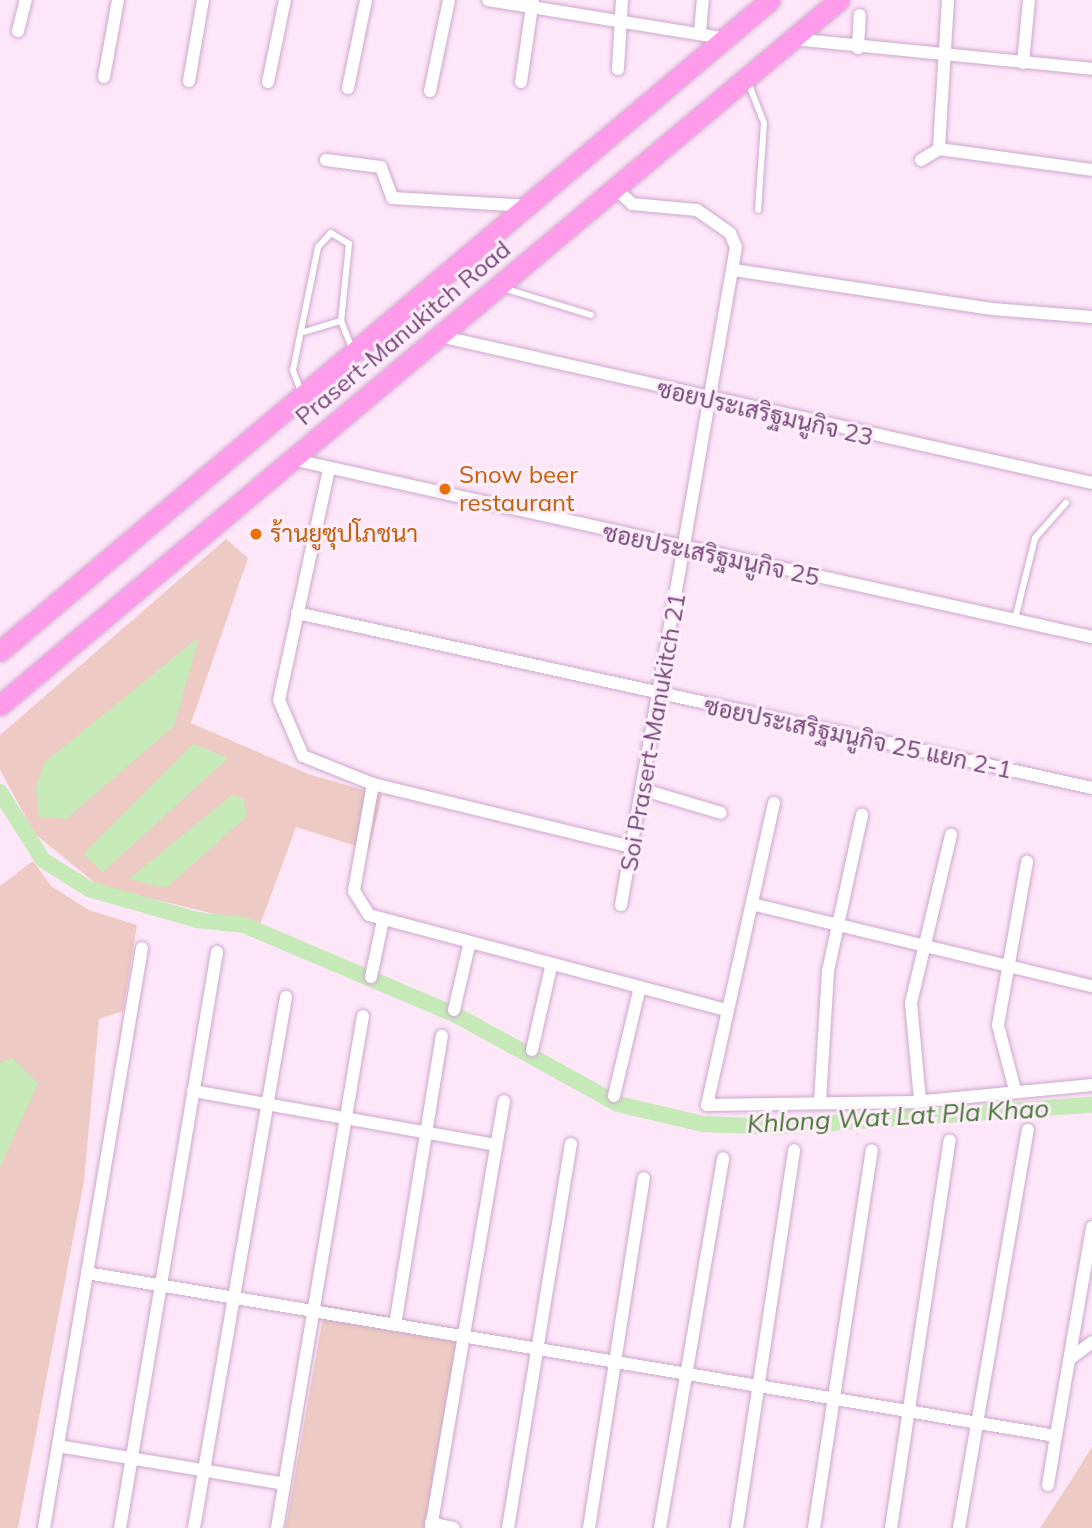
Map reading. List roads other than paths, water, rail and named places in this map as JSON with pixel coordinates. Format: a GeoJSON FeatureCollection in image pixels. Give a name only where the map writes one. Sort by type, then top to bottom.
{"type":"FeatureCollection","features":[{"type":"Feature","properties":{"kind":"main road","name":"Prasert-Manukitch Road"},"geometry":{"type":"LineString","coordinates":[[0,651],[729,39],[770,0]]}},
{"type":"Feature","properties":{"kind":"main road","name":"Prasert-Manukitch Road"},"geometry":{"type":"LineString","coordinates":[[0,705],[839,0]]}},
{"type":"Feature","properties":{"kind":"street"},"geometry":{"type":"LineString","coordinates":[[18,32],[26,0]]}},
{"type":"Feature","properties":{"kind":"street"},"geometry":{"type":"LineString","coordinates":[[104,77],[118,0]]}},
{"type":"Feature","properties":{"kind":"street"},"geometry":{"type":"LineString","coordinates":[[190,81],[204,0]]}},
{"type":"Feature","properties":{"kind":"street"},"geometry":{"type":"LineString","coordinates":[[268,82],[285,0]]}},
{"type":"Feature","properties":{"kind":"street"},"geometry":{"type":"LineString","coordinates":[[348,88],[366,0]]}},
{"type":"Feature","properties":{"kind":"street"},"geometry":{"type":"LineString","coordinates":[[430,91],[449,0]]}},
{"type":"Feature","properties":{"kind":"street"},"geometry":{"type":"LineString","coordinates":[[488,0],[532,5],[621,24],[700,32],[729,39]]}},
{"type":"Feature","properties":{"kind":"street"},"geometry":{"type":"LineString","coordinates":[[618,69],[622,0]]}},
{"type":"Feature","properties":{"kind":"street"},"geometry":{"type":"LineString","coordinates":[[700,32],[703,0]]}},
{"type":"Feature","properties":{"kind":"street"},"geometry":{"type":"LineString","coordinates":[[939,149],[942,55],[948,0]]}},
{"type":"Feature","properties":{"kind":"street"},"geometry":{"type":"LineString","coordinates":[[1023,63],[1029,0]]}},
{"type":"Feature","properties":{"kind":"street"},"geometry":{"type":"LineString","coordinates":[[521,82],[532,5]]}},
{"type":"Feature","properties":{"kind":"street"},"geometry":{"type":"LineString","coordinates":[[858,47],[860,15]]}},
{"type":"Feature","properties":{"kind":"street"},"geometry":{"type":"LineString","coordinates":[[793,39],[1092,69]]}},
{"type":"Feature","properties":{"kind":"street"},"geometry":{"type":"LineString","coordinates":[[921,160],[939,149],[1092,170]]}},
{"type":"Feature","properties":{"kind":"street"},"geometry":{"type":"LineString","coordinates":[[326,160],[381,167],[391,198],[529,206]]}},
{"type":"Feature","properties":{"kind":"street","name":"Soi Prasert-Manukitch 21"},"geometry":{"type":"LineString","coordinates":[[614,187],[632,204],[697,210],[716,220],[736,247],[712,402],[644,790],[621,905]]}},
{"type":"Feature","properties":{"kind":"street"},"geometry":{"type":"LineString","coordinates":[[734,270],[992,309],[1092,317]]}},
{"type":"Feature","properties":{"kind":"street","name":"ซอยประเสริฐมนูกิจ 23"},"geometry":{"type":"LineString","coordinates":[[439,336],[712,402],[1092,483]]}},
{"type":"Feature","properties":{"kind":"street","name":"ซอยประเสริฐมนูกิจ 25"},"geometry":{"type":"LineString","coordinates":[[291,459],[686,550],[1092,637]]}},
{"type":"Feature","properties":{"kind":"street"},"geometry":{"type":"LineString","coordinates":[[329,469],[279,701],[285,726],[314,764],[373,784],[631,847]]}},
{"type":"Feature","properties":{"kind":"street","name":"ซอยประเสริฐมนูกิจ 25 แยก 2-1"},"geometry":{"type":"LineString","coordinates":[[297,613],[1092,788]]}},
{"type":"Feature","properties":{"kind":"street"},"geometry":{"type":"LineString","coordinates":[[373,784],[354,891],[360,908],[383,920],[469,946],[727,1010]]}},
{"type":"Feature","properties":{"kind":"street"},"geometry":{"type":"LineString","coordinates":[[644,790],[721,813]]}},
{"type":"Feature","properties":{"kind":"street"},"geometry":{"type":"LineString","coordinates":[[774,803],[707,1105],[920,1100],[1015,1090],[1069,1091],[1092,1085]]}},
{"type":"Feature","properties":{"kind":"street"},"geometry":{"type":"LineString","coordinates":[[820,1102],[824,1000],[862,815]]}},
{"type":"Feature","properties":{"kind":"street"},"geometry":{"type":"LineString","coordinates":[[920,1100],[911,1003],[920,947],[951,835]]}},
{"type":"Feature","properties":{"kind":"street"},"geometry":{"type":"LineString","coordinates":[[1015,1090],[998,1025],[1013,968],[1027,862]]}},
{"type":"Feature","properties":{"kind":"street"},"geometry":{"type":"LineString","coordinates":[[752,904],[837,928],[1092,986]]}},
{"type":"Feature","properties":{"kind":"street"},"geometry":{"type":"LineString","coordinates":[[371,977],[383,920]]}},
{"type":"Feature","properties":{"kind":"street"},"geometry":{"type":"LineString","coordinates":[[454,1010],[469,946]]}},
{"type":"Feature","properties":{"kind":"street"},"geometry":{"type":"LineString","coordinates":[[44,1528],[142,948]]}},
{"type":"Feature","properties":{"kind":"street"},"geometry":{"type":"LineString","coordinates":[[120,1528],[217,952]]}},
{"type":"Feature","properties":{"kind":"street"},"geometry":{"type":"LineString","coordinates":[[532,1050],[551,967]]}},
{"type":"Feature","properties":{"kind":"street"},"geometry":{"type":"LineString","coordinates":[[614,1096],[640,987]]}},
{"type":"Feature","properties":{"kind":"street"},"geometry":{"type":"LineString","coordinates":[[194,1528],[286,997]]}},
{"type":"Feature","properties":{"kind":"street"},"geometry":{"type":"LineString","coordinates":[[277,1528],[363,1016]]}},
{"type":"Feature","properties":{"kind":"street"},"geometry":{"type":"LineString","coordinates":[[395,1325],[442,1036]]}},
{"type":"Feature","properties":{"kind":"street"},"geometry":{"type":"LineString","coordinates":[[193,1091],[268,1102],[496,1145]]}},
{"type":"Feature","properties":{"kind":"street"},"geometry":{"type":"LineString","coordinates":[[453,1528],[431,1526],[459,1338],[504,1101]]}},
{"type":"Feature","properties":{"kind":"street"},"geometry":{"type":"LineString","coordinates":[[959,1528],[1028,1130]]}},
{"type":"Feature","properties":{"kind":"street"},"geometry":{"type":"LineString","coordinates":[[891,1528],[911,1412],[950,1140]]}},
{"type":"Feature","properties":{"kind":"street"},"geometry":{"type":"LineString","coordinates":[[508,1528],[571,1143]]}},
{"type":"Feature","properties":{"kind":"street"},"geometry":{"type":"LineString","coordinates":[[737,1528],[794,1150]]}},
{"type":"Feature","properties":{"kind":"street"},"geometry":{"type":"LineString","coordinates":[[814,1528],[872,1150]]}},
{"type":"Feature","properties":{"kind":"street"},"geometry":{"type":"LineString","coordinates":[[660,1528],[683,1375],[723,1158]]}},
{"type":"Feature","properties":{"kind":"street"},"geometry":{"type":"LineString","coordinates":[[589,1528],[644,1178]]}},
{"type":"Feature","properties":{"kind":"street"},"geometry":{"type":"LineString","coordinates":[[1048,1485],[1092,1227]]}},
{"type":"Feature","properties":{"kind":"street"},"geometry":{"type":"LineString","coordinates":[[87,1272],[759,1390],[834,1399],[1056,1436]]}},
{"type":"Feature","properties":{"kind":"street"},"geometry":{"type":"LineString","coordinates":[[1071,1358],[1092,1342]]}},
{"type":"Feature","properties":{"kind":"street"},"geometry":{"type":"LineString","coordinates":[[58,1446],[284,1484]]}},
{"type":"Feature","properties":{"kind":"lane"},"geometry":{"type":"LineString","coordinates":[[746,77],[764,123],[758,210]]}},
{"type":"Feature","properties":{"kind":"lane"},"geometry":{"type":"LineString","coordinates":[[304,396],[293,370],[304,332],[318,247],[331,233],[349,244],[341,321],[354,353]]}},
{"type":"Feature","properties":{"kind":"lane"},"geometry":{"type":"LineString","coordinates":[[498,285],[529,301],[591,316]]}},
{"type":"Feature","properties":{"kind":"lane"},"geometry":{"type":"LineString","coordinates":[[304,332],[341,321]]}},
{"type":"Feature","properties":{"kind":"lane"},"geometry":{"type":"LineString","coordinates":[[1015,620],[1035,538],[1066,503]]}},
{"type":"Feature","properties":{"kind":"waterway","name":"Khlong Wat Lat Pla Khao"},"geometry":{"type":"LineString","coordinates":[[0,792],[43,860],[89,889],[197,920],[244,925],[458,1016],[618,1104],[703,1124],[774,1127],[1092,1105]]}},
{"type":"Feature","properties":{"kind":"place","name":"Snow beer restaurant"},"geometry":{"type":"Point","coordinates":[445,489]}},
{"type":"Feature","properties":{"kind":"place","name":"ร้านยูซุปโภชนา"},"geometry":{"type":"Point","coordinates":[256,534]}}]}
